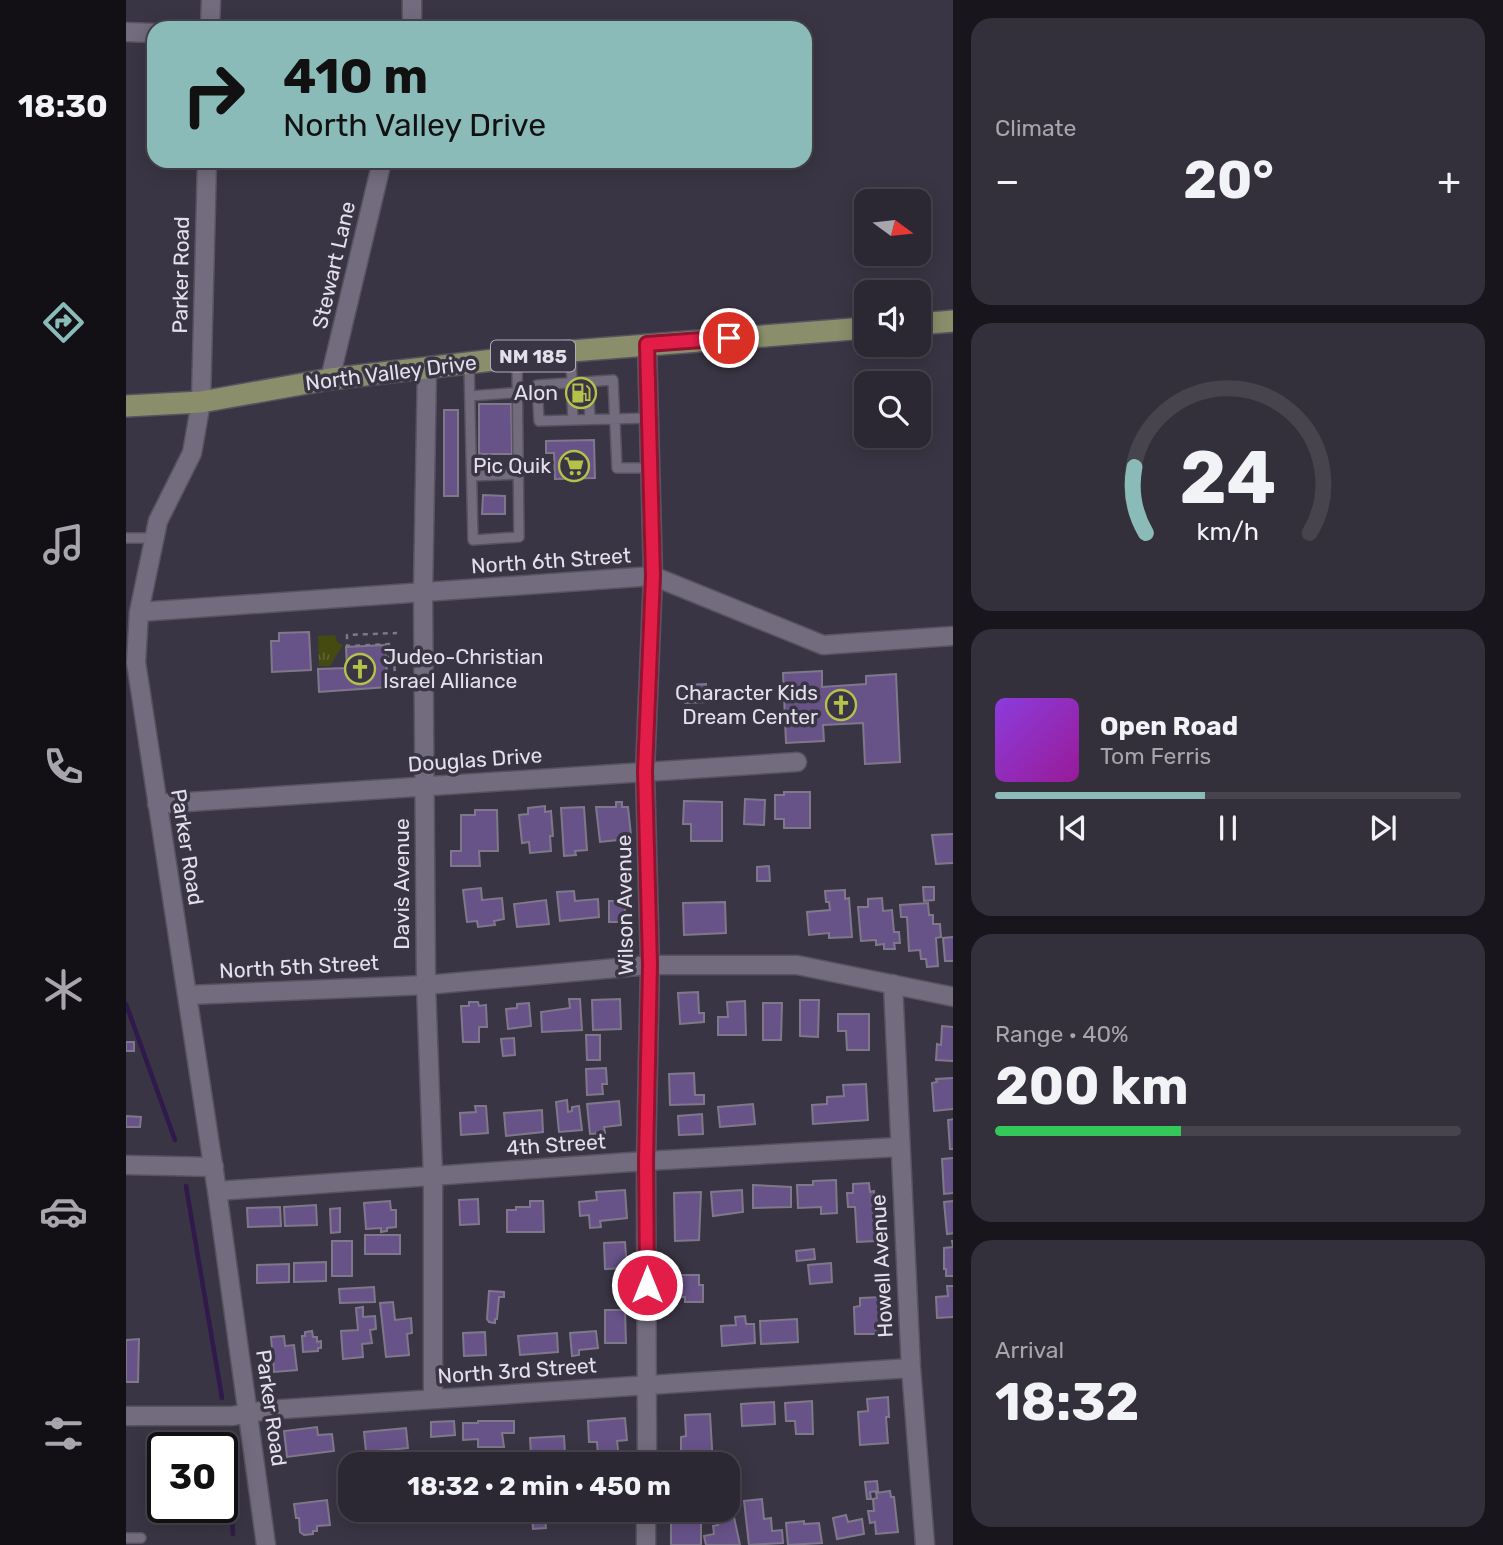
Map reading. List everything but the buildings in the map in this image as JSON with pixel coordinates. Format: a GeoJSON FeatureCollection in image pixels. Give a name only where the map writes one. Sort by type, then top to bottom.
{"type":"FeatureCollection","features":[{"type":"Feature","properties":{"kind":"main road"},"geometry":{"type":"LineString","coordinates":[[931,322],[950,319]]}},
{"type":"Feature","properties":{"kind":"main road","name":"North Valley Drive"},"geometry":{"type":"LineString","coordinates":[[126,406],[201,402],[330,379],[570,351],[854,329]]}},
{"type":"Feature","properties":{"kind":"street"},"geometry":{"type":"LineString","coordinates":[[210,21],[211,0]]}},
{"type":"Feature","properties":{"kind":"street"},"geometry":{"type":"LineString","coordinates":[[412,0],[412,21]]}},
{"type":"Feature","properties":{"kind":"street"},"geometry":{"type":"LineString","coordinates":[[126,32],[147,33]]}},
{"type":"Feature","properties":{"kind":"street","name":"Parker Road"},"geometry":{"type":"LineString","coordinates":[[207,168],[201,402],[191,453],[158,521],[131,662],[188,995],[266,1545]]}},
{"type":"Feature","properties":{"kind":"street","name":"Stewart Lane"},"geometry":{"type":"LineString","coordinates":[[330,379],[380,168]]}},
{"type":"Feature","properties":{"kind":"street","name":"Wilson Avenue"},"geometry":{"type":"LineString","coordinates":[[647,344],[653,576],[645,771],[650,965],[646,1161],[647,1452]]}},
{"type":"Feature","properties":{"kind":"street","name":"Davis Avenue"},"geometry":{"type":"LineString","coordinates":[[427,368],[423,593],[426,985],[433,1177],[433,1399]]}},
{"type":"Feature","properties":{"kind":"street","name":"North 6th Street"},"geometry":{"type":"LineString","coordinates":[[139,612],[653,576],[823,645],[953,636]]}},
{"type":"Feature","properties":{"kind":"street","name":"Douglas Drive"},"geometry":{"type":"LineString","coordinates":[[157,804],[797,762]]}},
{"type":"Feature","properties":{"kind":"street","name":"North 5th Street"},"geometry":{"type":"LineString","coordinates":[[188,995],[426,985],[650,965],[797,965],[953,997]]}},
{"type":"Feature","properties":{"kind":"street","name":"Howell Avenue"},"geometry":{"type":"LineString","coordinates":[[893,984],[911,1368],[925,1545]]}},
{"type":"Feature","properties":{"kind":"street","name":"4th Street"},"geometry":{"type":"LineString","coordinates":[[217,1191],[646,1161],[899,1147]]}},
{"type":"Feature","properties":{"kind":"street"},"geometry":{"type":"LineString","coordinates":[[126,1165],[214,1167]]}},
{"type":"Feature","properties":{"kind":"street","name":"North 3rd Street"},"geometry":{"type":"LineString","coordinates":[[126,1416],[232,1416],[268,1410],[911,1368]]}},
{"type":"Feature","properties":{"kind":"street"},"geometry":{"type":"LineString","coordinates":[[646,1522],[646,1545]]}},
{"type":"Feature","properties":{"kind":"lane"},"geometry":{"type":"LineString","coordinates":[[570,351],[572,385]]}},
{"type":"Feature","properties":{"kind":"lane"},"geometry":{"type":"LineString","coordinates":[[469,363],[473,540],[519,537],[517,358]]}},
{"type":"Feature","properties":{"kind":"lane"},"geometry":{"type":"LineString","coordinates":[[649,418],[615,419],[590,419],[539,421],[537,386],[613,380],[615,419],[617,468],[650,468]]}},
{"type":"Feature","properties":{"kind":"lane"},"geometry":{"type":"LineString","coordinates":[[470,396],[537,391]]}},
{"type":"Feature","properties":{"kind":"lane"},"geometry":{"type":"LineString","coordinates":[[572,400],[573,420]]}},
{"type":"Feature","properties":{"kind":"lane"},"geometry":{"type":"LineString","coordinates":[[589,400],[590,419]]}},
{"type":"Feature","properties":{"kind":"lane"},"geometry":{"type":"LineString","coordinates":[[472,476],[519,474]]}},
{"type":"Feature","properties":{"kind":"lane"},"geometry":{"type":"LineString","coordinates":[[126,538],[154,538]]}},
{"type":"Feature","properties":{"kind":"lane"},"geometry":{"type":"LineString","coordinates":[[126,1538],[141,1538]]}},
{"type":"Feature","properties":{"kind":"path"},"geometry":{"type":"LineString","coordinates":[[390,677],[395,676],[393,644],[347,646],[347,635],[397,633]]}},
{"type":"Feature","properties":{"kind":"path"},"geometry":{"type":"LineString","coordinates":[[386,657],[413,656]]}},
{"type":"Feature","properties":{"kind":"green space"},"geometry":{"type":"Polygon","coordinates":[[[335,635],[337,642],[343,645],[330,666],[319,666],[318,636],[335,635]]]}},
{"type":"Feature","properties":{"kind":"waterway"},"geometry":{"type":"LineString","coordinates":[[126,1004],[175,1140]]}},
{"type":"Feature","properties":{"kind":"waterway"},"geometry":{"type":"LineString","coordinates":[[186,1186],[222,1398]]}},
{"type":"Feature","properties":{"kind":"waterway"},"geometry":{"type":"LineString","coordinates":[[232,1523],[233,1534]]}},
{"type":"Feature","properties":{"kind":"place","name":"Alon"},"geometry":{"type":"Point","coordinates":[581,393]}},
{"type":"Feature","properties":{"kind":"place","name":"Pic Quik"},"geometry":{"type":"Point","coordinates":[574,466]}},
{"type":"Feature","properties":{"kind":"place","name":"Judeo-Christian Israel Alliance"},"geometry":{"type":"Point","coordinates":[360,669]}},
{"type":"Feature","properties":{"kind":"place","name":"Character Kids Dream Center"},"geometry":{"type":"Point","coordinates":[841,705]}},
{"type":"Feature","properties":{"kind":"route"},"geometry":{"type":"LineString","coordinates":[[647,1285],[646,1161],[650,965],[645,771],[653,576],[647,344],[729,338]]}}]}
